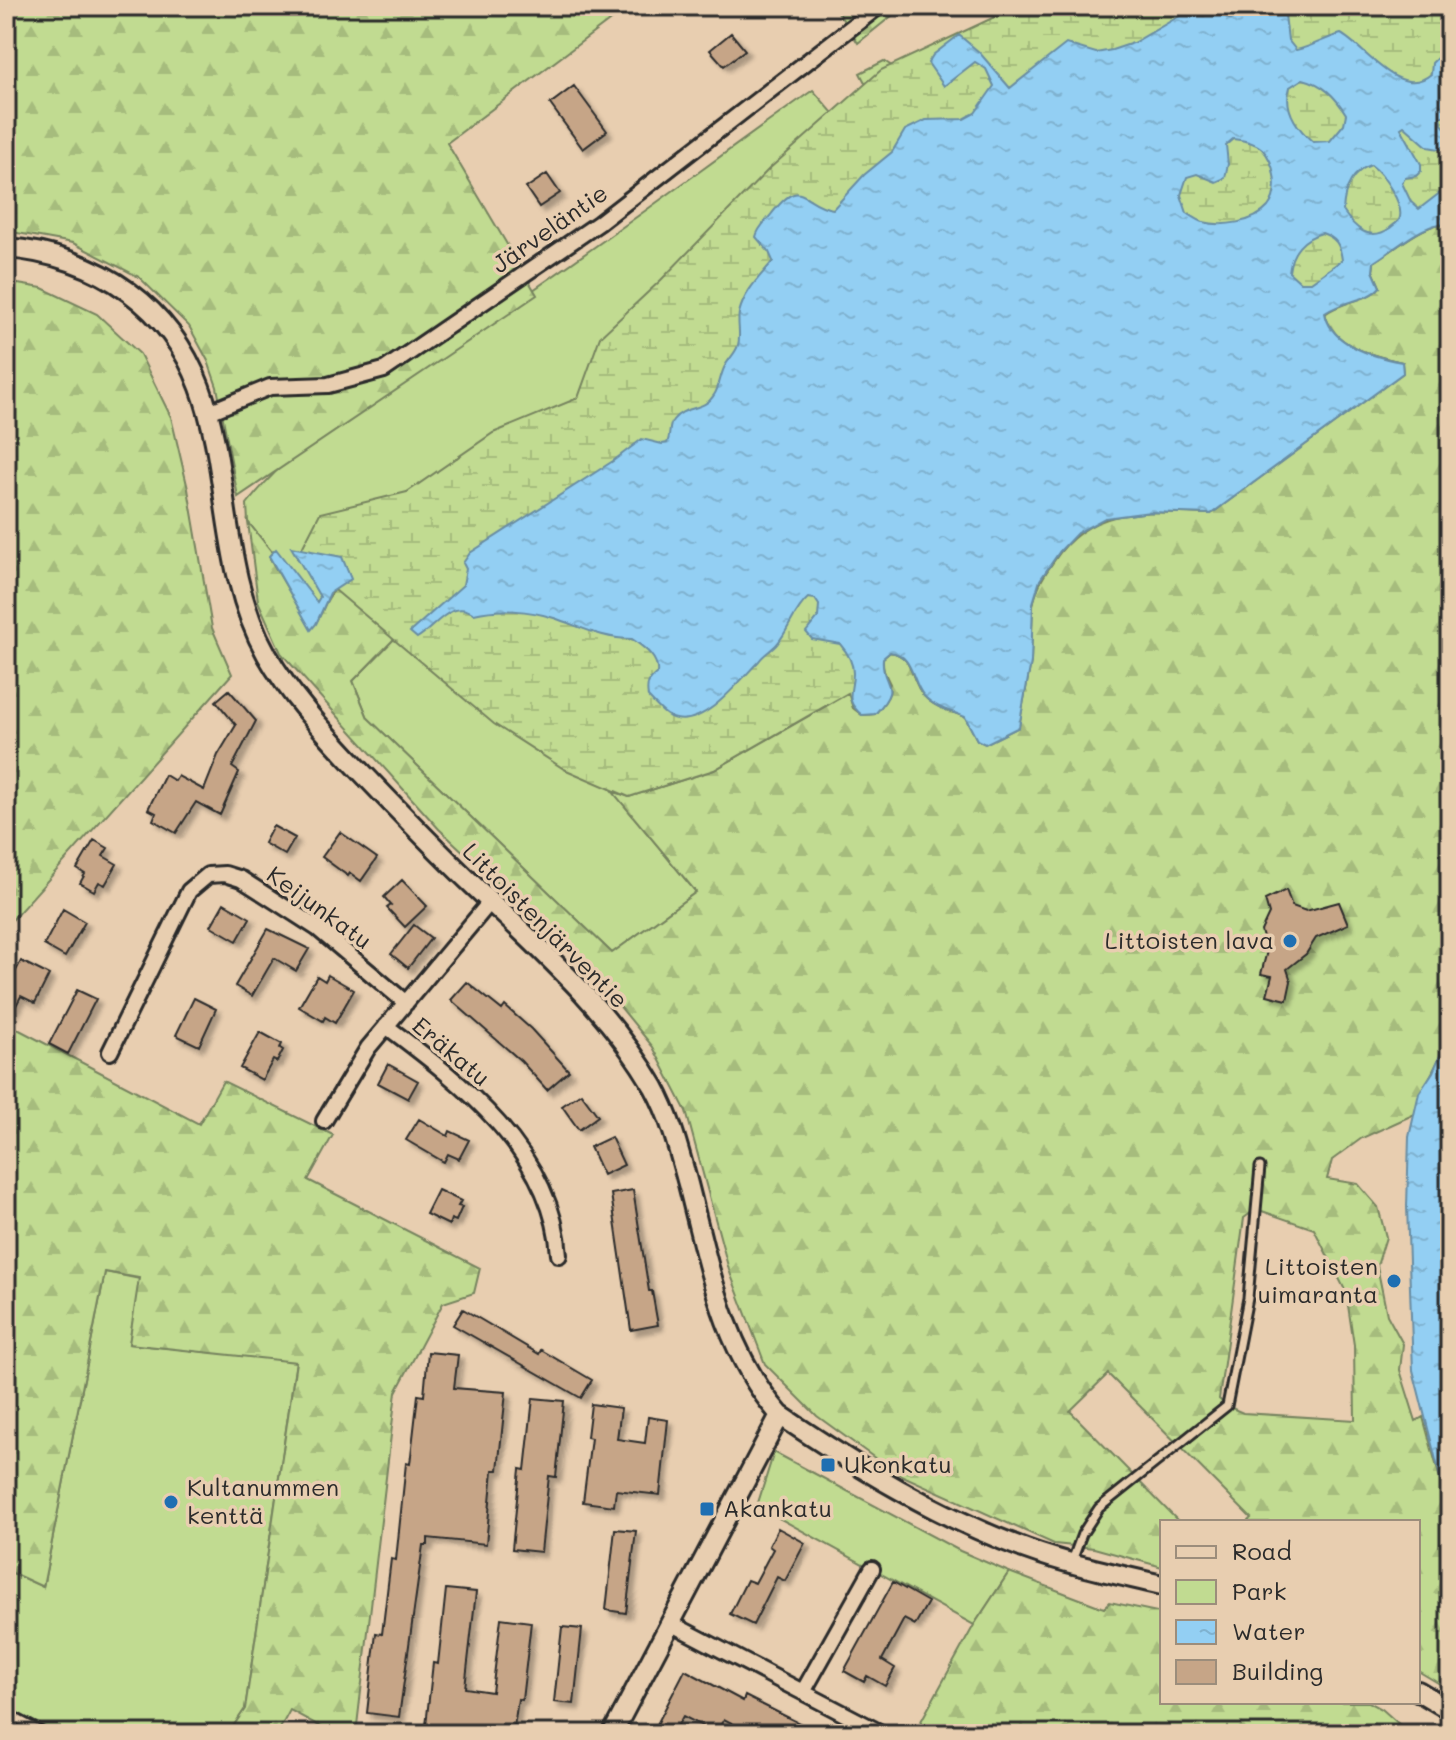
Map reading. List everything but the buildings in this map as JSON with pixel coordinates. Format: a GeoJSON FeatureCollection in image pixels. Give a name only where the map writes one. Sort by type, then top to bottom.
{"type":"FeatureCollection","features":[{"type":"Feature","properties":{"kind":"street","name":"Järveläntie"},"geometry":{"type":"LineString","coordinates":[[209,412],[270,387],[328,385],[384,370],[599,223],[879,6]]}},
{"type":"Feature","properties":{"kind":"street","name":"Littoistenjärventie"},"geometry":{"type":"LineString","coordinates":[[6,248],[43,254],[110,279],[164,322],[189,358],[209,412],[243,603],[269,659],[333,741],[429,843],[591,1001],[625,1042],[655,1090],[676,1138],[710,1273],[730,1335],[750,1376],[780,1415],[893,1486],[976,1528],[1026,1549],[1160,1585]]}},
{"type":"Feature","properties":{"kind":"street","name":"Keijunkatu"},"geometry":{"type":"LineString","coordinates":[[110,1052],[189,891],[201,878],[216,874],[241,879],[301,916],[406,1003]]}},
{"type":"Feature","properties":{"kind":"street","name":"Eräkatu"},"geometry":{"type":"LineString","coordinates":[[490,902],[386,1026],[467,1090],[513,1143],[547,1199],[559,1255]]}},
{"type":"Feature","properties":{"kind":"street"},"geometry":{"type":"LineString","coordinates":[[324,1121],[353,1069],[386,1026]]}},
{"type":"Feature","properties":{"kind":"street"},"geometry":{"type":"LineString","coordinates":[[612,1734],[780,1415]]}},
{"type":"Feature","properties":{"kind":"street"},"geometry":{"type":"LineString","coordinates":[[803,1692],[872,1569]]}},
{"type":"Feature","properties":{"kind":"street"},"geometry":{"type":"LineString","coordinates":[[670,1623],[883,1734]]}},
{"type":"Feature","properties":{"kind":"street"},"geometry":{"type":"LineString","coordinates":[[1420,1692],[1450,1710]]}},
{"type":"Feature","properties":{"kind":"lane"},"geometry":{"type":"LineString","coordinates":[[1072,1563],[1082,1534],[1099,1508],[1227,1406],[1248,1298],[1260,1167]]}},
{"type":"Feature","properties":{"kind":"lane"},"geometry":{"type":"LineString","coordinates":[[6,1713],[46,1734]]}},
{"type":"Feature","properties":{"kind":"green space"},"geometry":{"type":"Polygon","coordinates":[[[6,6],[629,6],[447,143],[537,295],[238,497],[217,387],[208,361],[189,326],[139,277],[73,243],[6,231],[6,6]]]}},
{"type":"Feature","properties":{"kind":"green space"},"geometry":{"type":"Polygon","coordinates":[[[834,6],[904,6],[858,43],[834,6]]]}},
{"type":"Feature","properties":{"kind":"green space"},"geometry":{"type":"Polygon","coordinates":[[[1018,6],[1450,6],[1450,229],[1440,224],[1432,226],[1406,240],[1374,262],[1373,271],[1380,287],[1375,292],[1325,314],[1336,335],[1345,342],[1367,353],[1402,362],[1403,373],[1211,514],[1150,512],[1105,518],[1077,533],[1060,551],[1040,581],[1033,604],[1031,662],[1019,727],[985,744],[977,740],[965,717],[928,700],[908,663],[898,654],[890,652],[883,658],[883,668],[890,690],[875,714],[862,715],[853,708],[848,693],[714,770],[629,797],[564,769],[494,724],[297,558],[320,513],[407,492],[493,433],[578,398],[600,337],[661,280],[769,169],[881,70],[1018,6]]]}},
{"type":"Feature","properties":{"kind":"green space"},"geometry":{"type":"Polygon","coordinates":[[[884,61],[955,106],[317,603],[276,550],[272,552],[248,522],[247,504],[274,474],[338,419],[554,275],[813,90],[838,119],[871,94],[860,73],[884,61]]]}},
{"type":"Feature","properties":{"kind":"green space"},"geometry":{"type":"Polygon","coordinates":[[[1440,224],[1450,229],[1450,1019],[1440,1056],[1422,1091],[1415,1114],[1362,1138],[1332,1160],[1327,1179],[1358,1184],[1378,1207],[1386,1237],[1377,1266],[1387,1315],[1403,1344],[1400,1370],[1416,1421],[1423,1417],[1450,1515],[1450,1690],[1420,1672],[1420,1520],[1249,1520],[1251,1518],[1108,1374],[1070,1411],[1177,1520],[1160,1520],[1160,1566],[1094,1548],[1054,1544],[894,1472],[817,1416],[765,1364],[729,1270],[686,1111],[653,1047],[591,971],[439,829],[281,653],[258,601],[248,522],[272,552],[269,557],[311,629],[340,585],[394,639],[353,681],[368,718],[612,953],[696,892],[612,791],[629,797],[714,770],[849,693],[853,708],[862,715],[875,714],[890,684],[882,667],[883,658],[890,652],[898,654],[908,663],[928,700],[965,717],[1031,662],[1032,612],[1036,593],[1047,571],[1069,542],[1104,520],[1124,515],[1166,512],[1211,514],[1402,362],[1367,353],[1345,342],[1329,325],[1325,313],[1380,287],[1373,271],[1374,262],[1415,235],[1440,224]],[[1256,1209],[1244,1218],[1219,1399],[1243,1413],[1355,1420],[1354,1345],[1346,1292],[1314,1229],[1256,1209]]]}},
{"type":"Feature","properties":{"kind":"green space"},"geometry":{"type":"Polygon","coordinates":[[[6,282],[42,288],[97,314],[140,354],[171,417],[188,489],[212,628],[232,674],[6,927],[6,282]]]}},
{"type":"Feature","properties":{"kind":"green space"},"geometry":{"type":"Polygon","coordinates":[[[394,639],[525,677],[696,892],[612,953],[368,718],[353,681],[394,639]]]}},
{"type":"Feature","properties":{"kind":"green space"},"geometry":{"type":"Polygon","coordinates":[[[6,1023],[199,1124],[223,1081],[333,1135],[308,1180],[480,1268],[474,1293],[443,1303],[396,1392],[356,1734],[334,1734],[290,1710],[277,1734],[228,1734],[245,1709],[296,1362],[129,1344],[139,1278],[105,1272],[43,1587],[6,1570],[6,1023]]]}},
{"type":"Feature","properties":{"kind":"green space"},"geometry":{"type":"Polygon","coordinates":[[[105,1272],[140,1279],[129,1344],[296,1361],[245,1709],[228,1734],[6,1734],[6,1570],[43,1587],[105,1272]]]}},
{"type":"Feature","properties":{"kind":"green space"},"geometry":{"type":"Polygon","coordinates":[[[774,1452],[960,1551],[1009,1572],[974,1625],[757,1506],[774,1452]]]}},
{"type":"Feature","properties":{"kind":"green space"},"geometry":{"type":"Polygon","coordinates":[[[1009,1572],[1104,1608],[1110,1602],[1160,1613],[1160,1704],[1373,1704],[1410,1734],[914,1734],[974,1625],[1009,1572]]]}},
{"type":"Feature","properties":{"kind":"water"},"geometry":{"type":"Polygon","coordinates":[[[1245,6],[1284,6],[1288,40],[1296,50],[1341,34],[1383,69],[1407,81],[1419,81],[1431,74],[1432,63],[1439,56],[1450,56],[1450,88],[1442,90],[1441,96],[1450,107],[1450,112],[1441,117],[1450,134],[1450,151],[1428,147],[1404,126],[1401,128],[1421,164],[1421,171],[1416,176],[1405,178],[1402,183],[1411,202],[1419,209],[1450,185],[1450,229],[1440,224],[1431,226],[1406,240],[1374,262],[1373,271],[1380,287],[1375,292],[1325,313],[1329,324],[1345,342],[1367,353],[1402,362],[1403,373],[1211,514],[1150,512],[1105,518],[1077,533],[1060,551],[1040,580],[1033,603],[1031,662],[1019,727],[985,744],[977,740],[965,717],[928,700],[908,663],[898,654],[890,652],[883,658],[889,685],[888,696],[875,714],[862,715],[851,700],[853,669],[845,650],[840,644],[812,639],[806,632],[818,617],[819,605],[815,599],[808,598],[803,603],[777,644],[733,689],[711,708],[687,719],[668,716],[648,697],[648,683],[657,673],[657,667],[649,653],[632,639],[602,635],[544,615],[514,611],[474,614],[458,609],[417,638],[410,632],[463,585],[466,569],[463,563],[470,553],[642,439],[667,443],[671,423],[678,415],[710,400],[737,348],[739,313],[745,298],[773,261],[756,237],[758,231],[781,203],[789,196],[802,194],[833,209],[864,175],[892,152],[905,130],[926,120],[964,119],[975,113],[994,86],[986,69],[975,62],[944,86],[928,63],[933,55],[959,35],[979,52],[1010,88],[1066,44],[1096,53],[1112,50],[1133,43],[1183,14],[1204,16],[1217,9],[1232,19],[1239,16],[1245,6]],[[1303,79],[1290,87],[1288,103],[1302,131],[1313,142],[1330,141],[1344,124],[1346,114],[1328,92],[1310,81],[1303,79]],[[1233,139],[1226,145],[1228,164],[1225,178],[1216,182],[1197,174],[1187,177],[1181,195],[1187,213],[1203,222],[1228,224],[1246,220],[1262,212],[1272,201],[1275,185],[1273,169],[1262,149],[1252,143],[1233,139]],[[1371,165],[1350,183],[1343,211],[1357,227],[1375,234],[1398,221],[1399,207],[1392,190],[1376,169],[1371,165]],[[1322,233],[1309,238],[1292,258],[1289,272],[1300,282],[1311,282],[1342,260],[1338,246],[1331,237],[1322,233]]]}},
{"type":"Feature","properties":{"kind":"water"},"geometry":{"type":"Polygon","coordinates":[[[291,547],[342,557],[351,579],[330,593],[311,630],[269,556],[276,549],[317,602],[320,597],[291,547]]]}},
{"type":"Feature","properties":{"kind":"water"},"geometry":{"type":"Polygon","coordinates":[[[1450,1019],[1450,1515],[1413,1370],[1407,1207],[1409,1137],[1419,1093],[1442,1051],[1450,1019]]]}},
{"type":"Feature","properties":{"kind":"place","name":"Littoisten lava"},"geometry":{"type":"Point","coordinates":[1290,941]}},
{"type":"Feature","properties":{"kind":"place","name":"Littoisten uimaranta"},"geometry":{"type":"Point","coordinates":[1394,1281]}},
{"type":"Feature","properties":{"kind":"place","name":"Ukonkatu"},"geometry":{"type":"Point","coordinates":[828,1465]}},
{"type":"Feature","properties":{"kind":"place","name":"Kultanummen kenttä"},"geometry":{"type":"Point","coordinates":[171,1502]}},
{"type":"Feature","properties":{"kind":"place","name":"Akankatu"},"geometry":{"type":"Point","coordinates":[707,1509]}}]}
